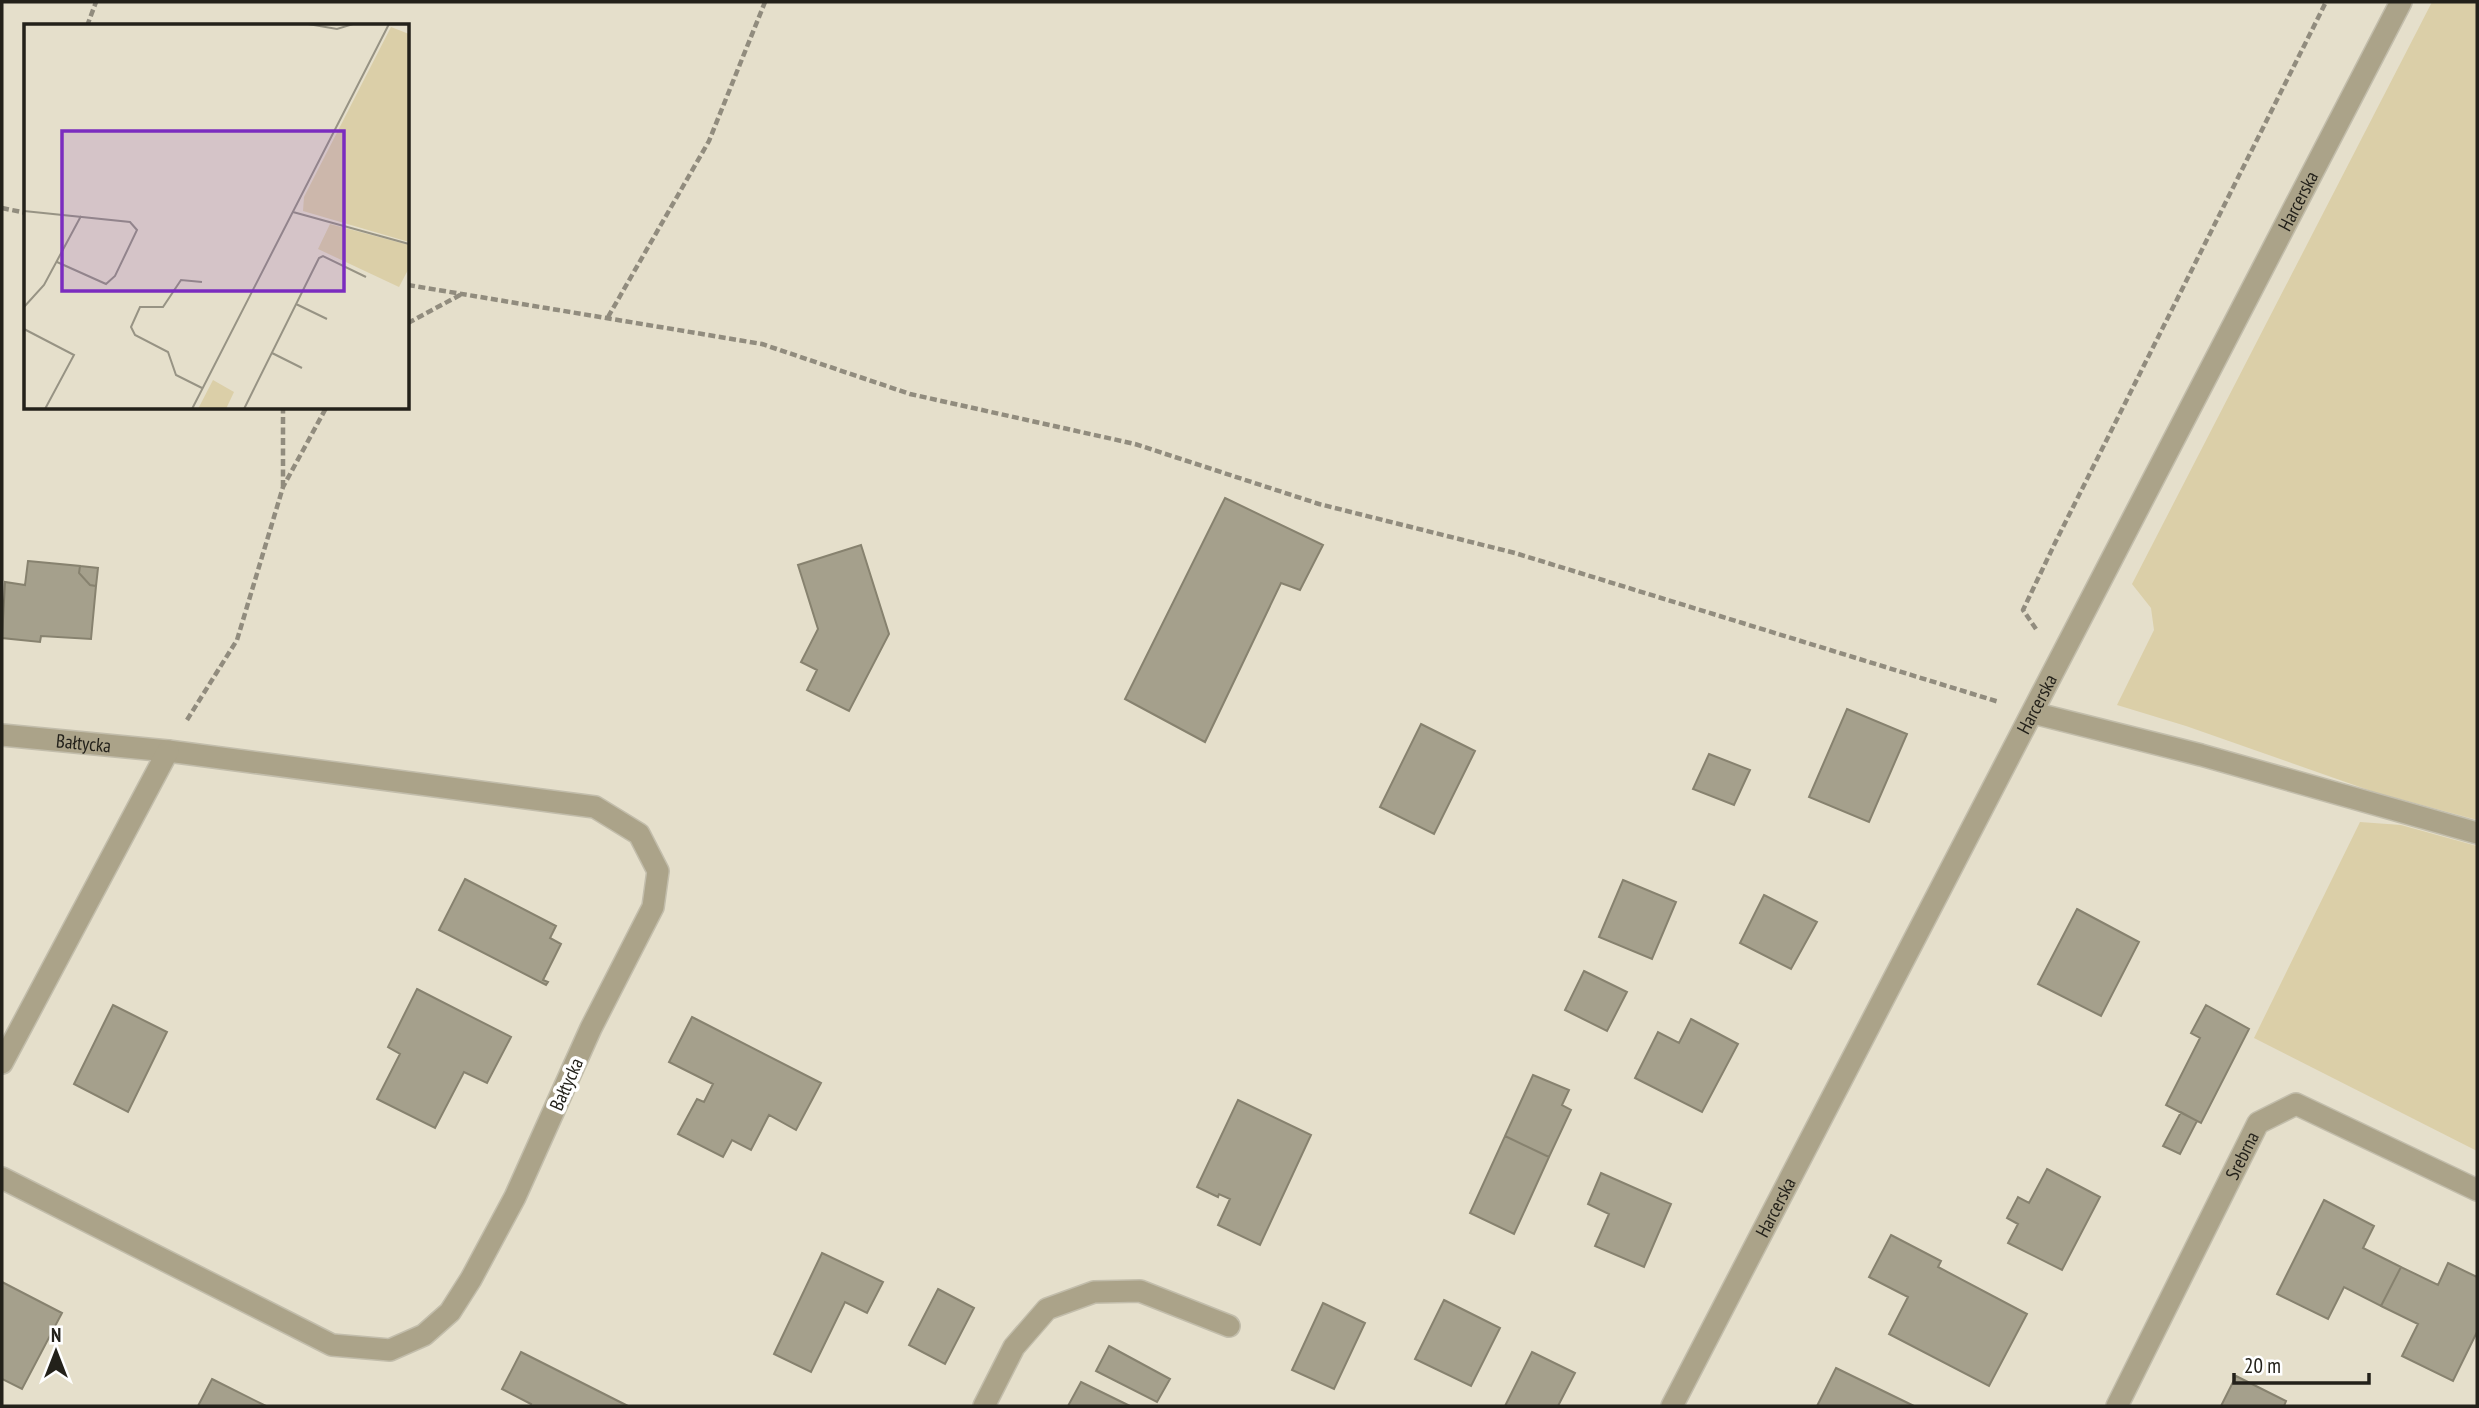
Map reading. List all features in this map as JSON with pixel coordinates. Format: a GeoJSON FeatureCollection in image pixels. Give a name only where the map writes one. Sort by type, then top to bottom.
{"type":"FeatureCollection","features":[{"type":"Feature","properties":{"kind":"street","name":"Harcerska"},"geometry":{"type":"LineString","coordinates":[[1672,1406],[2401,2]]}},
{"type":"Feature","properties":{"kind":"street"},"geometry":{"type":"LineString","coordinates":[[2032,713],[2201,755],[2477,833]]}},
{"type":"Feature","properties":{"kind":"street","name":"Bałtycka"},"geometry":{"type":"LineString","coordinates":[[2,735],[168,751],[595,807],[639,834],[658,871],[653,908],[592,1028],[515,1197],[450,1312],[424,1335],[390,1350],[332,1345],[2,1178]]}},
{"type":"Feature","properties":{"kind":"street"},"geometry":{"type":"LineString","coordinates":[[2,1063],[168,751]]}},
{"type":"Feature","properties":{"kind":"street","name":"Srebrna"},"geometry":{"type":"LineString","coordinates":[[2117,1406],[2258,1123],[2296,1104],[2477,1190]]}},
{"type":"Feature","properties":{"kind":"street"},"geometry":{"type":"LineString","coordinates":[[984,1406],[1014,1347],[1047,1309],[1094,1292],[1140,1292],[1229,1326]]}},
{"type":"Feature","properties":{"kind":"path"},"geometry":{"type":"LineString","coordinates":[[88,24],[96,2]]}},
{"type":"Feature","properties":{"kind":"path"},"geometry":{"type":"LineString","coordinates":[[608,317],[709,141],[765,2]]}},
{"type":"Feature","properties":{"kind":"path"},"geometry":{"type":"LineString","coordinates":[[2,208],[24,213]]}},
{"type":"Feature","properties":{"kind":"path"},"geometry":{"type":"LineString","coordinates":[[410,285],[762,344],[910,394],[1135,444],[1319,504],[1516,553],[2032,713]]}},
{"type":"Feature","properties":{"kind":"path"},"geometry":{"type":"LineString","coordinates":[[410,322],[463,293]]}},
{"type":"Feature","properties":{"kind":"path"},"geometry":{"type":"LineString","coordinates":[[283,410],[283,487]]}},
{"type":"Feature","properties":{"kind":"path"},"geometry":{"type":"LineString","coordinates":[[168,751],[236,640],[283,487],[325,410]]}},
{"type":"Feature","properties":{"kind":"shaded area"},"geometry":{"type":"Polygon","coordinates":[[[2432,2],[2477,2],[2477,820],[2374,792],[2186,726],[2117,705],[2154,630],[2151,608],[2132,584],[2432,2]]]}},
{"type":"Feature","properties":{"kind":"shaded area"},"geometry":{"type":"Polygon","coordinates":[[[2360,822],[2401,825],[2477,846],[2477,1151],[2254,1038],[2360,822]]]}},
{"type":"Feature","properties":{"kind":"building"},"geometry":{"type":"Polygon","coordinates":[[[1225,498],[1323,545],[1300,590],[1281,583],[1205,742],[1125,699],[1225,498]]]}},
{"type":"Feature","properties":{"kind":"building"},"geometry":{"type":"Polygon","coordinates":[[[861,545],[889,634],[849,711],[807,690],[817,670],[801,662],[818,629],[798,565],[861,545]]]}},
{"type":"Feature","properties":{"kind":"building"},"geometry":{"type":"Polygon","coordinates":[[[28,561],[80,566],[79,573],[90,585],[96,586],[91,639],[41,636],[40,642],[2,638],[5,582],[25,585],[28,561]]]}},
{"type":"Feature","properties":{"kind":"building"},"geometry":{"type":"Polygon","coordinates":[[[80,566],[98,568],[96,586],[90,585],[79,573],[80,566]]]}},
{"type":"Feature","properties":{"kind":"building"},"geometry":{"type":"Polygon","coordinates":[[[1847,709],[1907,734],[1869,822],[1809,797],[1847,709]]]}},
{"type":"Feature","properties":{"kind":"building"},"geometry":{"type":"Polygon","coordinates":[[[1421,724],[1475,751],[1434,834],[1380,807],[1421,724]]]}},
{"type":"Feature","properties":{"kind":"building"},"geometry":{"type":"Polygon","coordinates":[[[1709,754],[1750,770],[1734,805],[1693,789],[1709,754]]]}},
{"type":"Feature","properties":{"kind":"building"},"geometry":{"type":"Polygon","coordinates":[[[465,879],[556,926],[550,938],[561,944],[543,980],[548,982],[546,985],[439,930],[465,879]]]}},
{"type":"Feature","properties":{"kind":"building"},"geometry":{"type":"Polygon","coordinates":[[[1623,880],[1676,902],[1652,959],[1599,937],[1623,880]]]}},
{"type":"Feature","properties":{"kind":"building"},"geometry":{"type":"Polygon","coordinates":[[[1764,895],[1817,922],[1791,969],[1740,943],[1764,895]]]}},
{"type":"Feature","properties":{"kind":"building"},"geometry":{"type":"Polygon","coordinates":[[[2077,909],[2139,942],[2101,1016],[2038,984],[2077,909]]]}},
{"type":"Feature","properties":{"kind":"building"},"geometry":{"type":"Polygon","coordinates":[[[1584,971],[1627,992],[1607,1031],[1565,1010],[1584,971]]]}},
{"type":"Feature","properties":{"kind":"building"},"geometry":{"type":"Polygon","coordinates":[[[417,989],[511,1037],[487,1083],[464,1072],[435,1128],[377,1099],[400,1054],[388,1047],[417,989]]]}},
{"type":"Feature","properties":{"kind":"building"},"geometry":{"type":"Polygon","coordinates":[[[113,1005],[167,1032],[128,1112],[74,1084],[113,1005]]]}},
{"type":"Feature","properties":{"kind":"building"},"geometry":{"type":"Polygon","coordinates":[[[2206,1005],[2249,1029],[2201,1123],[2166,1105],[2200,1038],[2191,1033],[2206,1005]]]}},
{"type":"Feature","properties":{"kind":"building"},"geometry":{"type":"Polygon","coordinates":[[[692,1017],[821,1083],[796,1130],[769,1115],[751,1150],[732,1140],[723,1157],[678,1134],[697,1099],[704,1102],[713,1084],[669,1062],[692,1017]]]}},
{"type":"Feature","properties":{"kind":"building"},"geometry":{"type":"Polygon","coordinates":[[[1691,1019],[1738,1044],[1702,1112],[1635,1078],[1658,1032],[1679,1043],[1691,1019]]]}},
{"type":"Feature","properties":{"kind":"building"},"geometry":{"type":"Polygon","coordinates":[[[1533,1075],[1569,1090],[1562,1105],[1571,1110],[1549,1157],[1505,1136],[1533,1075]]]}},
{"type":"Feature","properties":{"kind":"building"},"geometry":{"type":"Polygon","coordinates":[[[1238,1100],[1311,1135],[1260,1245],[1218,1225],[1230,1199],[1219,1194],[1218,1197],[1197,1187],[1238,1100]]]}},
{"type":"Feature","properties":{"kind":"building"},"geometry":{"type":"Polygon","coordinates":[[[2181,1112],[2197,1121],[2180,1154],[2163,1146],[2181,1112]]]}},
{"type":"Feature","properties":{"kind":"building"},"geometry":{"type":"Polygon","coordinates":[[[1505,1136],[1549,1157],[1514,1234],[1470,1213],[1505,1136]]]}},
{"type":"Feature","properties":{"kind":"building"},"geometry":{"type":"Polygon","coordinates":[[[2047,1169],[2100,1197],[2062,1270],[2008,1243],[2018,1224],[2007,1218],[2018,1197],[2029,1203],[2047,1169]]]}},
{"type":"Feature","properties":{"kind":"building"},"geometry":{"type":"Polygon","coordinates":[[[1601,1173],[1671,1204],[1644,1267],[1595,1246],[1609,1214],[1588,1204],[1601,1173]]]}},
{"type":"Feature","properties":{"kind":"building"},"geometry":{"type":"Polygon","coordinates":[[[2324,1200],[2374,1226],[2363,1248],[2401,1267],[2381,1306],[2344,1287],[2328,1319],[2277,1294],[2324,1200]]]}},
{"type":"Feature","properties":{"kind":"building"},"geometry":{"type":"Polygon","coordinates":[[[1891,1235],[1941,1261],[1938,1267],[2027,1314],[1989,1386],[1889,1334],[1908,1297],[1869,1277],[1891,1235]]]}},
{"type":"Feature","properties":{"kind":"building"},"geometry":{"type":"Polygon","coordinates":[[[822,1253],[883,1282],[867,1313],[845,1302],[811,1372],[774,1354],[822,1253]]]}},
{"type":"Feature","properties":{"kind":"building"},"geometry":{"type":"Polygon","coordinates":[[[2448,1263],[2477,1277],[2477,1332],[2453,1381],[2402,1356],[2418,1324],[2381,1306],[2401,1267],[2438,1285],[2448,1263]]]}},
{"type":"Feature","properties":{"kind":"building"},"geometry":{"type":"Polygon","coordinates":[[[2,1282],[62,1313],[22,1389],[2,1379],[2,1282]]]}},
{"type":"Feature","properties":{"kind":"building"},"geometry":{"type":"Polygon","coordinates":[[[938,1289],[974,1308],[945,1364],[909,1345],[938,1289]]]}},
{"type":"Feature","properties":{"kind":"building"},"geometry":{"type":"Polygon","coordinates":[[[1444,1300],[1500,1328],[1471,1386],[1415,1359],[1444,1300]]]}},
{"type":"Feature","properties":{"kind":"building"},"geometry":{"type":"Polygon","coordinates":[[[1323,1303],[1365,1323],[1334,1389],[1292,1370],[1323,1303]]]}},
{"type":"Feature","properties":{"kind":"building"},"geometry":{"type":"Polygon","coordinates":[[[1109,1346],[1170,1379],[1157,1402],[1096,1371],[1109,1346]]]}},
{"type":"Feature","properties":{"kind":"building"},"geometry":{"type":"Polygon","coordinates":[[[521,1352],[628,1406],[530,1406],[531,1404],[502,1389],[521,1352]]]}},
{"type":"Feature","properties":{"kind":"building"},"geometry":{"type":"Polygon","coordinates":[[[1532,1352],[1575,1373],[1558,1406],[1505,1406],[1532,1352]]]}},
{"type":"Feature","properties":{"kind":"building"},"geometry":{"type":"Polygon","coordinates":[[[1836,1368],[1914,1406],[1817,1406],[1836,1368]]]}},
{"type":"Feature","properties":{"kind":"building"},"geometry":{"type":"Polygon","coordinates":[[[2236,1376],[2286,1401],[2284,1406],[2221,1406],[2236,1376]]]}},
{"type":"Feature","properties":{"kind":"building"},"geometry":{"type":"Polygon","coordinates":[[[212,1379],[266,1406],[198,1406],[212,1379]]]}},
{"type":"Feature","properties":{"kind":"building"},"geometry":{"type":"Polygon","coordinates":[[[1081,1382],[1130,1406],[1068,1406],[1081,1382]]]}}]}
